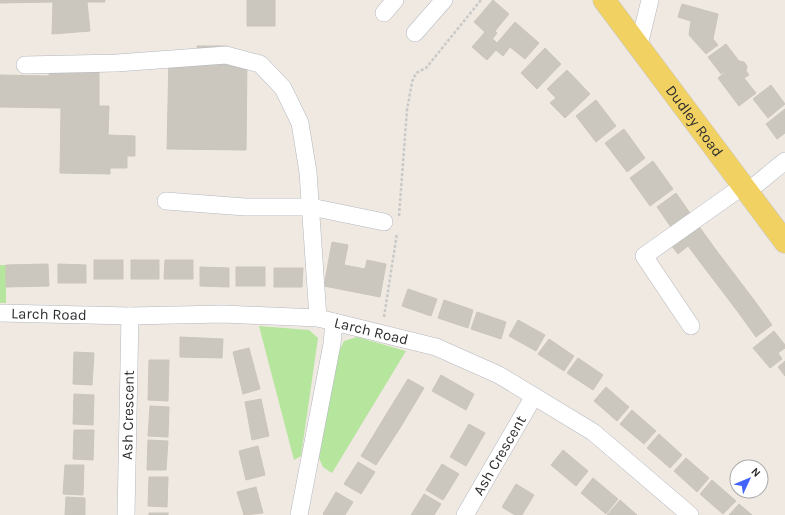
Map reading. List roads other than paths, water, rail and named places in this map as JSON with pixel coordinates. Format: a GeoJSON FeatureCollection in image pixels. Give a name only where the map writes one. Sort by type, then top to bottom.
{"type":"FeatureCollection","features":[{"type":"Feature","properties":{"kind":"main road","name":"Dudley Road"},"geometry":{"type":"LineString","coordinates":[[604,0],[785,242]]}},
{"type":"Feature","properties":{"kind":"street"},"geometry":{"type":"LineString","coordinates":[[384,13],[395,0]]}},
{"type":"Feature","properties":{"kind":"street"},"geometry":{"type":"LineString","coordinates":[[415,33],[444,0]]}},
{"type":"Feature","properties":{"kind":"street"},"geometry":{"type":"LineString","coordinates":[[639,45],[650,0]]}},
{"type":"Feature","properties":{"kind":"street"},"geometry":{"type":"LineString","coordinates":[[25,65],[117,63],[226,55],[260,64],[283,88],[300,123],[308,172],[311,207],[326,320],[332,344],[299,515]]}},
{"type":"Feature","properties":{"kind":"street"},"geometry":{"type":"LineString","coordinates":[[691,326],[644,256],[785,161]]}},
{"type":"Feature","properties":{"kind":"street"},"geometry":{"type":"LineString","coordinates":[[166,201],[245,207],[311,207],[393,223]]}},
{"type":"Feature","properties":{"kind":"street","name":"Larch Road"},"geometry":{"type":"LineString","coordinates":[[0,313],[130,316],[223,314],[326,320],[436,347],[499,375],[593,432],[690,515]]}},
{"type":"Feature","properties":{"kind":"street","name":"Ash Crescent"},"geometry":{"type":"LineString","coordinates":[[126,515],[130,316]]}},
{"type":"Feature","properties":{"kind":"street","name":"Ash Crescent"},"geometry":{"type":"LineString","coordinates":[[465,515],[534,396]]}}]}
